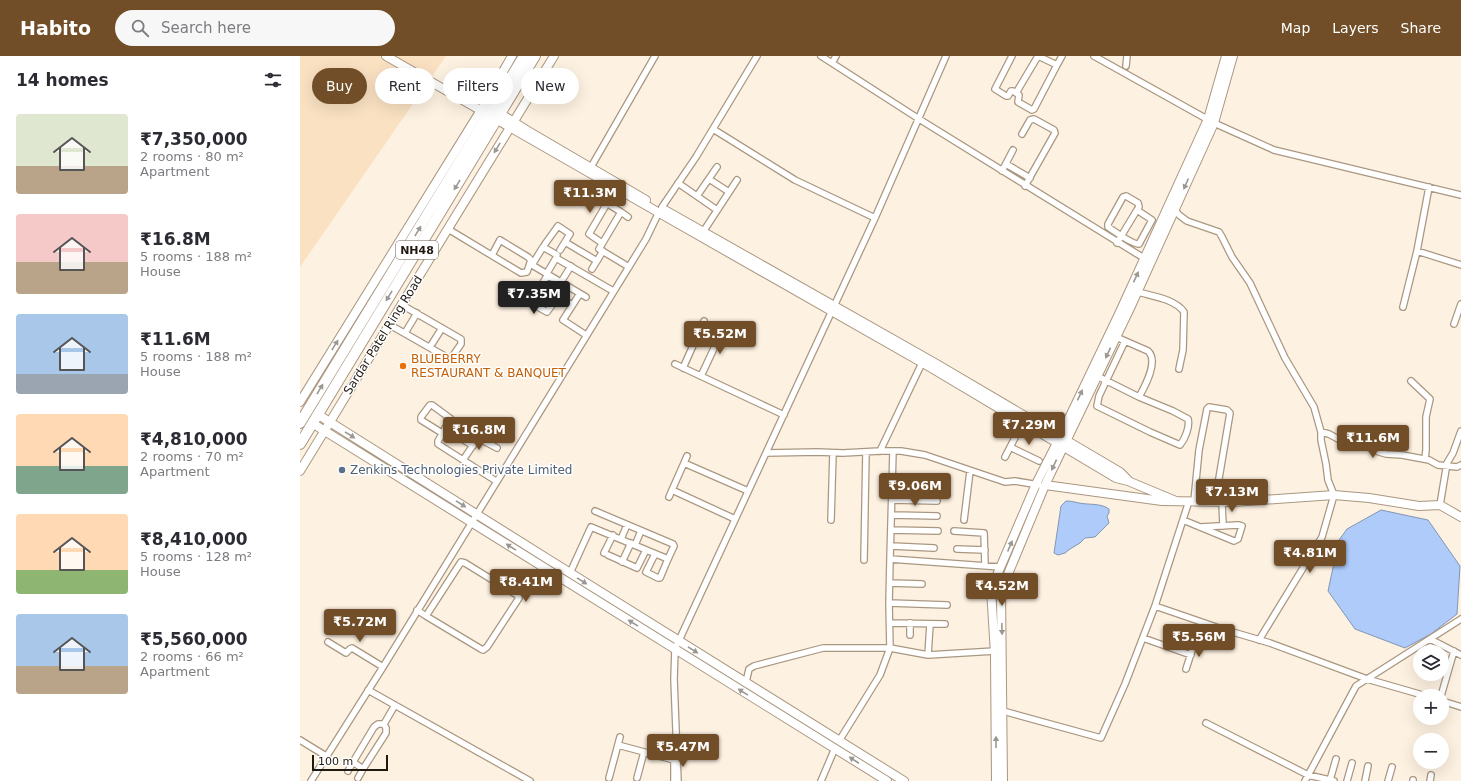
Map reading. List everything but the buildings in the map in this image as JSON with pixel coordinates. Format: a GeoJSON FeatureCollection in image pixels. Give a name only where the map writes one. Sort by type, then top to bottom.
{"type":"FeatureCollection","features":[{"type":"Feature","properties":{"kind":"highway","name":"Sardar Patel Ring Road"},"geometry":{"type":"LineString","coordinates":[[301,418],[524,56]]}},
{"type":"Feature","properties":{"kind":"highway","name":"Sardar Patel Ring Road"},"geometry":{"type":"LineString","coordinates":[[300,444],[490,112],[535,56]]}},
{"type":"Feature","properties":{"kind":"street"},"geometry":{"type":"LineString","coordinates":[[386,56],[490,112]]}},
{"type":"Feature","properties":{"kind":"street"},"geometry":{"type":"LineString","coordinates":[[396,56],[467,97],[511,125],[833,308],[1023,422],[1062,442]]}},
{"type":"Feature","properties":{"kind":"street","name":"Sardar Patel Ring Road"},"geometry":{"type":"LineString","coordinates":[[300,402],[490,112],[512,56]]}},
{"type":"Feature","properties":{"kind":"street","name":"Sardar Patel Ring Road"},"geometry":{"type":"LineString","coordinates":[[300,472],[554,56]]}},
{"type":"Feature","properties":{"kind":"street"},"geometry":{"type":"LineString","coordinates":[[591,167],[656,56]]}},
{"type":"Feature","properties":{"kind":"street"},"geometry":{"type":"LineString","coordinates":[[311,781],[383,667],[586,334],[629,267],[646,239],[660,210],[696,157],[757,56]]}},
{"type":"Feature","properties":{"kind":"street"},"geometry":{"type":"LineString","coordinates":[[821,56],[1147,261]]}},
{"type":"Feature","properties":{"kind":"street"},"geometry":{"type":"LineString","coordinates":[[832,63],[836,56]]}},
{"type":"Feature","properties":{"kind":"street"},"geometry":{"type":"LineString","coordinates":[[678,781],[678,756],[676,751],[675,649],[875,218],[946,56]]}},
{"type":"Feature","properties":{"kind":"street"},"geometry":{"type":"LineString","coordinates":[[1012,56],[994,89],[1006,96],[1008,96],[1012,91],[1020,95],[1018,102],[1033,110],[1062,56]]}},
{"type":"Feature","properties":{"kind":"street"},"geometry":{"type":"LineString","coordinates":[[1016,93],[1038,56],[1057,65]]}},
{"type":"Feature","properties":{"kind":"street"},"geometry":{"type":"LineString","coordinates":[[1094,56],[1211,121],[1274,150],[1461,195]]}},
{"type":"Feature","properties":{"kind":"street"},"geometry":{"type":"LineString","coordinates":[[1126,66],[1127,56]]}},
{"type":"Feature","properties":{"kind":"street"},"geometry":{"type":"LineString","coordinates":[[1003,781],[1001,591],[1062,442],[1211,121],[1226,56]]}},
{"type":"Feature","properties":{"kind":"street"},"geometry":{"type":"LineString","coordinates":[[996,781],[995,651],[991,589],[1036,484],[1062,442],[1097,376],[1138,292],[1147,261],[1175,210],[1211,121],[1233,56]]}},
{"type":"Feature","properties":{"kind":"street"},"geometry":{"type":"LineString","coordinates":[[1022,134],[1030,120],[1034,119],[1054,130],[1056,133],[1026,186]]}},
{"type":"Feature","properties":{"kind":"street"},"geometry":{"type":"LineString","coordinates":[[511,125],[591,167],[660,210],[703,232],[1062,442],[1116,478],[1128,481],[1176,501]]}},
{"type":"Feature","properties":{"kind":"street"},"geometry":{"type":"LineString","coordinates":[[713,129],[795,180],[875,218]]}},
{"type":"Feature","properties":{"kind":"street"},"geometry":{"type":"LineString","coordinates":[[1002,171],[1014,150]]}},
{"type":"Feature","properties":{"kind":"street"},"geometry":{"type":"LineString","coordinates":[[1006,164],[1030,178]]}},
{"type":"Feature","properties":{"kind":"street"},"geometry":{"type":"LineString","coordinates":[[697,196],[717,167]]}},
{"type":"Feature","properties":{"kind":"street"},"geometry":{"type":"LineString","coordinates":[[709,179],[729,192]]}},
{"type":"Feature","properties":{"kind":"street"},"geometry":{"type":"LineString","coordinates":[[703,232],[737,180]]}},
{"type":"Feature","properties":{"kind":"street"},"geometry":{"type":"LineString","coordinates":[[678,183],[717,210]]}},
{"type":"Feature","properties":{"kind":"street"},"geometry":{"type":"LineString","coordinates":[[1403,307],[1418,251],[1429,187]]}},
{"type":"Feature","properties":{"kind":"street"},"geometry":{"type":"LineString","coordinates":[[1118,243],[1122,236],[1136,210],[1138,207],[1138,203],[1126,196],[1123,197],[1108,228],[1122,236],[1137,245],[1139,244],[1152,220],[1136,210]]}},
{"type":"Feature","properties":{"kind":"street"},"geometry":{"type":"LineString","coordinates":[[602,243],[590,236],[589,233],[606,205],[608,204],[628,217]]}},
{"type":"Feature","properties":{"kind":"street"},"geometry":{"type":"LineString","coordinates":[[1175,210],[1187,221],[1219,232],[1232,257],[1250,283],[1286,358],[1314,407],[1321,432],[1328,480],[1334,495],[1322,537],[1259,640]]}},
{"type":"Feature","properties":{"kind":"street"},"geometry":{"type":"LineString","coordinates":[[621,212],[599,249],[629,267]]}},
{"type":"Feature","properties":{"kind":"street"},"geometry":{"type":"LineString","coordinates":[[545,244],[557,226],[570,234],[560,250]]}},
{"type":"Feature","properties":{"kind":"street"},"geometry":{"type":"LineString","coordinates":[[448,230],[492,255],[524,273],[527,272],[531,263],[528,257],[500,240],[492,255]]}},
{"type":"Feature","properties":{"kind":"street"},"geometry":{"type":"LineString","coordinates":[[565,242],[597,262]]}},
{"type":"Feature","properties":{"kind":"street"},"geometry":{"type":"LineString","coordinates":[[558,296],[547,312],[531,303],[547,276],[585,298],[532,265],[544,247],[557,255],[556,258],[613,291]]}},
{"type":"Feature","properties":{"kind":"street"},"geometry":{"type":"LineString","coordinates":[[592,268],[603,251]]}},
{"type":"Feature","properties":{"kind":"street"},"geometry":{"type":"LineString","coordinates":[[1418,251],[1461,265]]}},
{"type":"Feature","properties":{"kind":"street"},"geometry":{"type":"LineString","coordinates":[[546,273],[556,258]]}},
{"type":"Feature","properties":{"kind":"street"},"geometry":{"type":"LineString","coordinates":[[561,282],[571,266]]}},
{"type":"Feature","properties":{"kind":"street"},"geometry":{"type":"LineString","coordinates":[[541,286],[572,305]]}},
{"type":"Feature","properties":{"kind":"street"},"geometry":{"type":"LineString","coordinates":[[1138,292],[1168,301],[1182,308],[1184,312],[1183,350],[1179,369]]}},
{"type":"Feature","properties":{"kind":"street"},"geometry":{"type":"LineString","coordinates":[[579,295],[563,320],[586,334]]}},
{"type":"Feature","properties":{"kind":"street"},"geometry":{"type":"LineString","coordinates":[[1454,324],[1461,304]]}},
{"type":"Feature","properties":{"kind":"street"},"geometry":{"type":"LineString","coordinates":[[390,325],[450,358],[452,358],[461,344],[461,339],[402,305]]}},
{"type":"Feature","properties":{"kind":"street"},"geometry":{"type":"LineString","coordinates":[[405,333],[417,313]]}},
{"type":"Feature","properties":{"kind":"street"},"geometry":{"type":"LineString","coordinates":[[683,368],[704,321]]}},
{"type":"Feature","properties":{"kind":"street"},"geometry":{"type":"LineString","coordinates":[[701,376],[724,327]]}},
{"type":"Feature","properties":{"kind":"street"},"geometry":{"type":"LineString","coordinates":[[430,348],[442,328]]}},
{"type":"Feature","properties":{"kind":"street"},"geometry":{"type":"LineString","coordinates":[[1116,336],[1148,352],[1152,358],[1152,367],[1139,397]]}},
{"type":"Feature","properties":{"kind":"street"},"geometry":{"type":"LineString","coordinates":[[1097,376],[1106,381],[1139,397],[1188,419],[1188,427],[1182,443],[1180,445],[1150,432],[1097,406],[1099,396],[1106,381],[1125,341]]}},
{"type":"Feature","properties":{"kind":"street"},"geometry":{"type":"LineString","coordinates":[[880,451],[922,362]]}},
{"type":"Feature","properties":{"kind":"street"},"geometry":{"type":"LineString","coordinates":[[675,364],[784,414]]}},
{"type":"Feature","properties":{"kind":"street"},"geometry":{"type":"LineString","coordinates":[[1411,381],[1430,399],[1426,417],[1425,459]]}},
{"type":"Feature","properties":{"kind":"street"},"geometry":{"type":"LineString","coordinates":[[473,446],[444,431],[421,420],[430,405],[450,418],[450,421],[444,431],[438,441],[438,444],[496,481]]}},
{"type":"Feature","properties":{"kind":"street"},"geometry":{"type":"LineString","coordinates":[[1003,711],[1101,738],[1125,684],[1143,638],[1183,520],[1191,502],[1199,450],[1207,409],[1209,407],[1228,410],[1230,413],[1218,502],[1223,526]]}},
{"type":"Feature","properties":{"kind":"street"},"geometry":{"type":"LineString","coordinates":[[315,419],[330,422],[570,574],[746,682],[837,744],[887,781]]}},
{"type":"Feature","properties":{"kind":"street"},"geometry":{"type":"LineString","coordinates":[[315,419],[325,431],[675,649],[837,744],[904,781]]}},
{"type":"Feature","properties":{"kind":"street"},"geometry":{"type":"LineString","coordinates":[[1005,457],[1023,422]]}},
{"type":"Feature","properties":{"kind":"street"},"geometry":{"type":"LineString","coordinates":[[1440,505],[1446,466],[1456,446],[1461,431]]}},
{"type":"Feature","properties":{"kind":"street"},"geometry":{"type":"LineString","coordinates":[[1321,432],[1329,434],[1340,440],[1364,442],[1373,450],[1386,454],[1425,459],[1438,465],[1457,467],[1461,465]]}},
{"type":"Feature","properties":{"kind":"street"},"geometry":{"type":"LineString","coordinates":[[463,460],[477,439],[480,438],[497,448]]}},
{"type":"Feature","properties":{"kind":"street"},"geometry":{"type":"LineString","coordinates":[[1010,447],[1039,461]]}},
{"type":"Feature","properties":{"kind":"street"},"geometry":{"type":"LineString","coordinates":[[821,781],[837,744],[880,675],[890,648],[889,603],[893,451]]}},
{"type":"Feature","properties":{"kind":"street"},"geometry":{"type":"LineString","coordinates":[[766,452],[833,453],[901,451],[925,455],[1005,482],[1015,481],[1128,497],[1191,502],[1218,502],[1334,495],[1369,498],[1419,506],[1440,505],[1461,517]]}},
{"type":"Feature","properties":{"kind":"street"},"geometry":{"type":"LineString","coordinates":[[864,560],[866,452]]}},
{"type":"Feature","properties":{"kind":"street"},"geometry":{"type":"LineString","coordinates":[[831,520],[833,453]]}},
{"type":"Feature","properties":{"kind":"street"},"geometry":{"type":"LineString","coordinates":[[669,497],[687,456]]}},
{"type":"Feature","properties":{"kind":"street"},"geometry":{"type":"LineString","coordinates":[[684,463],[748,490]]}},
{"type":"Feature","properties":{"kind":"street"},"geometry":{"type":"LineString","coordinates":[[964,520],[970,471]]}},
{"type":"Feature","properties":{"kind":"street"},"geometry":{"type":"LineString","coordinates":[[893,483],[937,485]]}},
{"type":"Feature","properties":{"kind":"street"},"geometry":{"type":"LineString","coordinates":[[672,490],[735,519]]}},
{"type":"Feature","properties":{"kind":"street"},"geometry":{"type":"LineString","coordinates":[[892,500],[937,501]]}},
{"type":"Feature","properties":{"kind":"street"},"geometry":{"type":"LineString","coordinates":[[595,511],[673,544],[674,546],[660,578],[646,572],[655,554]]}},
{"type":"Feature","properties":{"kind":"street"},"geometry":{"type":"LineString","coordinates":[[892,516],[937,516]]}},
{"type":"Feature","properties":{"kind":"street"},"geometry":{"type":"LineString","coordinates":[[1183,520],[1200,527],[1232,540],[1236,540],[1242,526],[1200,527]]}},
{"type":"Feature","properties":{"kind":"street"},"geometry":{"type":"LineString","coordinates":[[621,539],[627,524]]}},
{"type":"Feature","properties":{"kind":"street"},"geometry":{"type":"LineString","coordinates":[[570,574],[590,528],[593,527],[668,560]]}},
{"type":"Feature","properties":{"kind":"street"},"geometry":{"type":"LineString","coordinates":[[891,530],[938,531]]}},
{"type":"Feature","properties":{"kind":"street"},"geometry":{"type":"LineString","coordinates":[[622,562],[642,531]]}},
{"type":"Feature","properties":{"kind":"street"},"geometry":{"type":"LineString","coordinates":[[954,531],[984,533],[984,565]]}},
{"type":"Feature","properties":{"kind":"street"},"geometry":{"type":"LineString","coordinates":[[613,536],[606,554],[622,562],[637,568],[646,550]]}},
{"type":"Feature","properties":{"kind":"street"},"geometry":{"type":"LineString","coordinates":[[891,546],[934,548]]}},
{"type":"Feature","properties":{"kind":"street"},"geometry":{"type":"LineString","coordinates":[[957,548],[985,550]]}},
{"type":"Feature","properties":{"kind":"street"},"geometry":{"type":"LineString","coordinates":[[890,559],[1001,567]]}},
{"type":"Feature","properties":{"kind":"street"},"geometry":{"type":"LineString","coordinates":[[417,610],[426,616],[483,650],[487,647],[519,598],[517,595],[463,562],[459,563],[426,616]]}},
{"type":"Feature","properties":{"kind":"street"},"geometry":{"type":"LineString","coordinates":[[439,575],[448,580]]}},
{"type":"Feature","properties":{"kind":"street"},"geometry":{"type":"LineString","coordinates":[[890,582],[922,584]]}},
{"type":"Feature","properties":{"kind":"street"},"geometry":{"type":"LineString","coordinates":[[433,584],[442,590]]}},
{"type":"Feature","properties":{"kind":"street"},"geometry":{"type":"LineString","coordinates":[[889,603],[947,605]]}},
{"type":"Feature","properties":{"kind":"street"},"geometry":{"type":"LineString","coordinates":[[1155,606],[1259,640],[1368,679],[1413,692]]}},
{"type":"Feature","properties":{"kind":"street"},"geometry":{"type":"LineString","coordinates":[[1305,781],[1356,686],[1461,619]]}},
{"type":"Feature","properties":{"kind":"street"},"geometry":{"type":"LineString","coordinates":[[890,623],[945,624]]}},
{"type":"Feature","properties":{"kind":"street"},"geometry":{"type":"LineString","coordinates":[[910,623],[910,635]]}},
{"type":"Feature","properties":{"kind":"street"},"geometry":{"type":"LineString","coordinates":[[928,655],[930,624]]}},
{"type":"Feature","properties":{"kind":"street"},"geometry":{"type":"LineString","coordinates":[[1143,638],[1190,655]]}},
{"type":"Feature","properties":{"kind":"street"},"geometry":{"type":"LineString","coordinates":[[1430,639],[1461,655]]}},
{"type":"Feature","properties":{"kind":"street"},"geometry":{"type":"LineString","coordinates":[[1186,669],[1195,641]]}},
{"type":"Feature","properties":{"kind":"street"},"geometry":{"type":"LineString","coordinates":[[328,642],[346,653],[352,648],[383,667]]}},
{"type":"Feature","properties":{"kind":"street"},"geometry":{"type":"LineString","coordinates":[[746,682],[749,669],[754,666],[823,648],[890,648],[928,655],[995,651]]}},
{"type":"Feature","properties":{"kind":"street"},"geometry":{"type":"LineString","coordinates":[[1443,689],[1454,651]]}},
{"type":"Feature","properties":{"kind":"street"},"geometry":{"type":"LineString","coordinates":[[368,690],[530,781]]}},
{"type":"Feature","properties":{"kind":"street"},"geometry":{"type":"LineString","coordinates":[[1449,703],[1461,707]]}},
{"type":"Feature","properties":{"kind":"street"},"geometry":{"type":"LineString","coordinates":[[358,778],[386,733],[384,724],[395,705]]}},
{"type":"Feature","properties":{"kind":"street"},"geometry":{"type":"LineString","coordinates":[[348,771],[374,727],[378,724],[384,724]]}},
{"type":"Feature","properties":{"kind":"street"},"geometry":{"type":"LineString","coordinates":[[1206,724],[1308,775],[1332,781],[1336,759]]}},
{"type":"Feature","properties":{"kind":"street"},"geometry":{"type":"LineString","coordinates":[[609,778],[620,737]]}},
{"type":"Feature","properties":{"kind":"street"},"geometry":{"type":"LineString","coordinates":[[300,740],[326,756]]}},
{"type":"Feature","properties":{"kind":"street"},"geometry":{"type":"LineString","coordinates":[[618,745],[674,760]]}},
{"type":"Feature","properties":{"kind":"street"},"geometry":{"type":"LineString","coordinates":[[674,781],[674,756],[676,751]]}},
{"type":"Feature","properties":{"kind":"street"},"geometry":{"type":"LineString","coordinates":[[637,778],[644,752]]}},
{"type":"Feature","properties":{"kind":"street"},"geometry":{"type":"LineString","coordinates":[[353,762],[363,769]]}},
{"type":"Feature","properties":{"kind":"street"},"geometry":{"type":"LineString","coordinates":[[1347,781],[1352,763]]}},
{"type":"Feature","properties":{"kind":"street"},"geometry":{"type":"LineString","coordinates":[[1364,781],[1368,766]]}},
{"type":"Feature","properties":{"kind":"street"},"geometry":{"type":"LineString","coordinates":[[1388,781],[1392,767]]}},
{"type":"Feature","properties":{"kind":"shaded area"},"geometry":{"type":"Polygon","coordinates":[[[300,56],[446,56],[435,72],[435,68],[375,68],[375,104],[413,104],[300,267],[300,56]]]}},
{"type":"Feature","properties":{"kind":"water"},"geometry":{"type":"Polygon","coordinates":[[[1066,501],[1106,507],[1109,509],[1107,516],[1109,523],[1095,537],[1085,538],[1065,553],[1058,555],[1054,553],[1061,506],[1066,501]]]}},
{"type":"Feature","properties":{"kind":"water"},"geometry":{"type":"Polygon","coordinates":[[[1381,510],[1428,520],[1460,566],[1457,614],[1431,634],[1405,648],[1355,629],[1328,591],[1339,540],[1347,529],[1381,510]]]}},
{"type":"Feature","properties":{"kind":"place","name":"BLUEBERRY RESTAURANT & BANQUET"},"geometry":{"type":"Point","coordinates":[403,366]}},
{"type":"Feature","properties":{"kind":"place","name":"Zenkins Technologies Private Limited"},"geometry":{"type":"Point","coordinates":[342,470]}}]}
